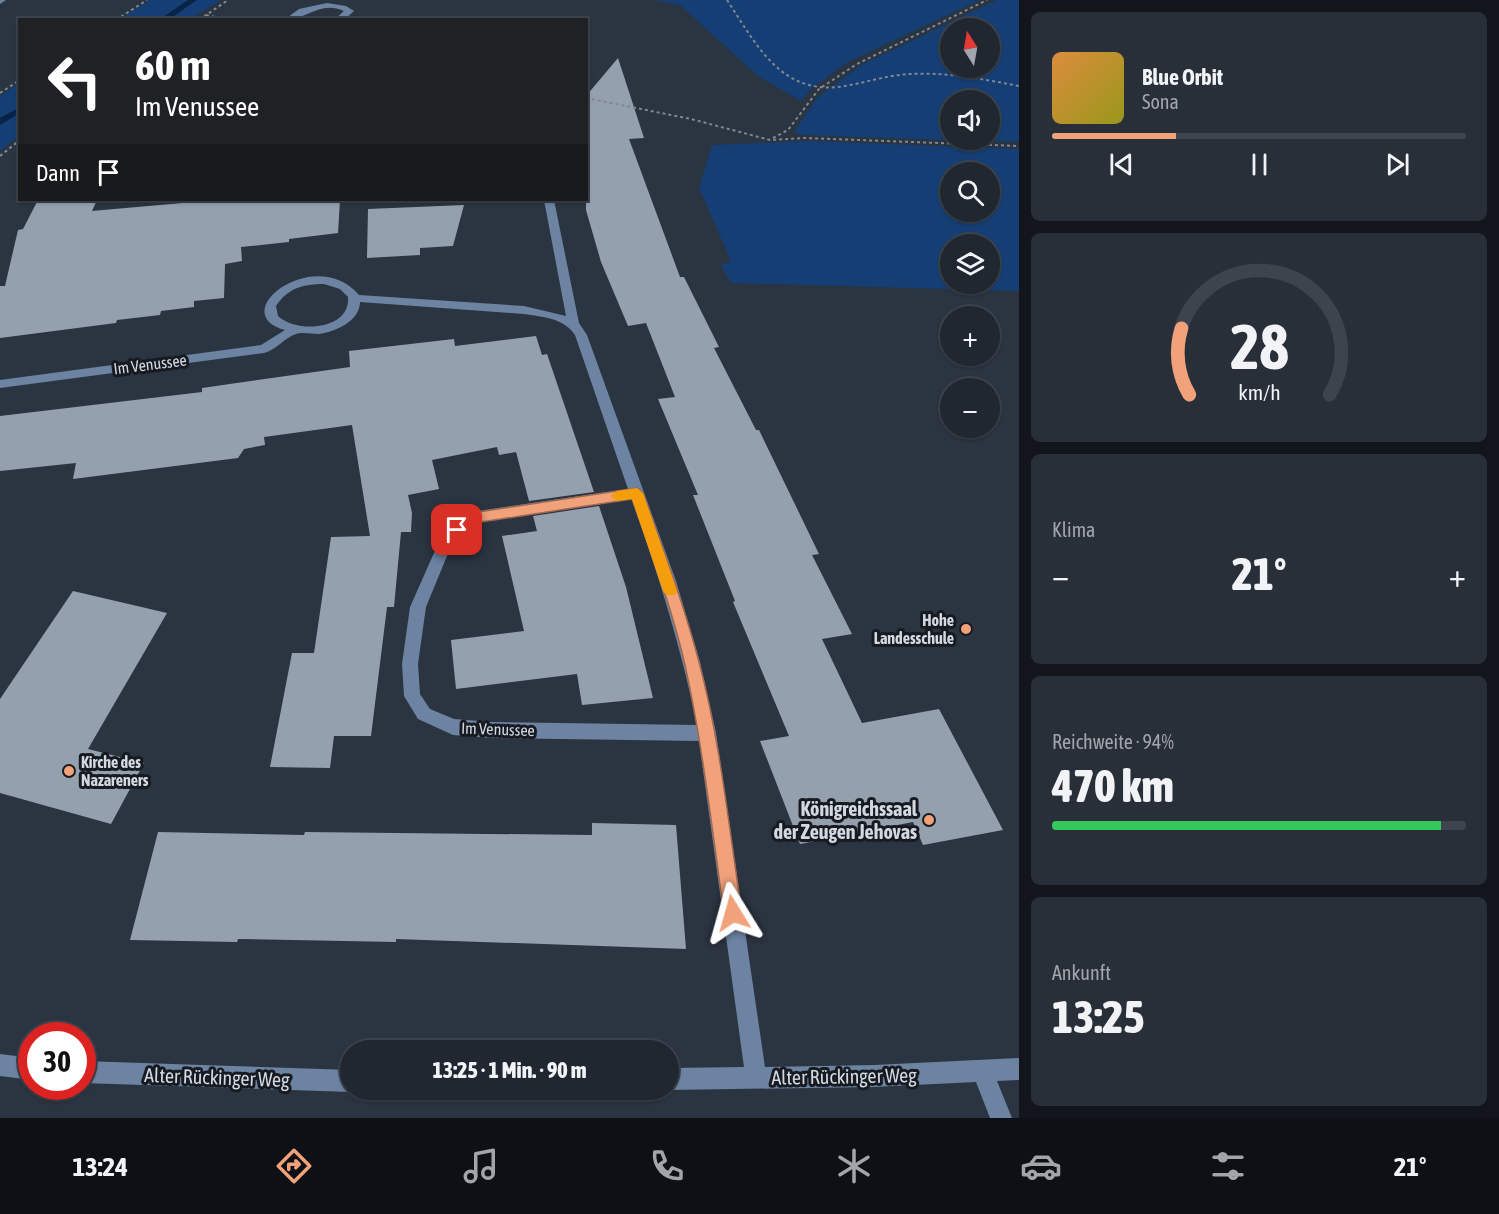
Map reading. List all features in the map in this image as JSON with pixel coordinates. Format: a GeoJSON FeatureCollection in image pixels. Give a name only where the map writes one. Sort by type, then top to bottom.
{"type":"FeatureCollection","features":[{"type":"Feature","properties":{"kind":"street"},"geometry":{"type":"LineString","coordinates":[[291,18],[310,4],[317,2],[342,5],[348,8],[350,11],[341,18]]}},
{"type":"Feature","properties":{"kind":"street"},"geometry":{"type":"LineString","coordinates":[[549,201],[573,323],[581,335],[668,581],[692,662],[707,733],[756,1077]]}},
{"type":"Feature","properties":{"kind":"street"},"geometry":{"type":"LineString","coordinates":[[325,280],[342,283],[351,290],[355,298],[354,309],[347,319],[326,330],[304,332],[294,330],[280,324],[270,312],[270,306],[282,289],[302,281],[325,280]]}},
{"type":"Feature","properties":{"kind":"street"},"geometry":{"type":"LineString","coordinates":[[355,298],[524,310],[554,315],[573,323]]}},
{"type":"Feature","properties":{"kind":"street","name":"Im Venussee"},"geometry":{"type":"LineString","coordinates":[[0,384],[264,349],[294,330]]}},
{"type":"Feature","properties":{"kind":"street","name":"Im Venussee"},"geometry":{"type":"LineString","coordinates":[[637,493],[478,517],[457,530],[441,553],[418,607],[410,664],[411,696],[424,714],[453,727],[492,730],[707,733]]}},
{"type":"Feature","properties":{"kind":"street"},"geometry":{"type":"LineString","coordinates":[[0,1065],[18,1067]]}},
{"type":"Feature","properties":{"kind":"street","name":"Alter Rückinger Weg"},"geometry":{"type":"LineString","coordinates":[[679,1079],[983,1072],[1019,1069]]}},
{"type":"Feature","properties":{"kind":"street","name":"Alter Rückinger Weg"},"geometry":{"type":"LineString","coordinates":[[96,1072],[340,1081]]}},
{"type":"Feature","properties":{"kind":"street"},"geometry":{"type":"LineString","coordinates":[[983,1072],[1001,1118]]}},
{"type":"Feature","properties":{"kind":"path"},"geometry":{"type":"LineString","coordinates":[[119,18],[147,0]]}},
{"type":"Feature","properties":{"kind":"path"},"geometry":{"type":"LineString","coordinates":[[201,18],[228,0]]}},
{"type":"Feature","properties":{"kind":"path"},"geometry":{"type":"LineString","coordinates":[[727,0],[759,47],[778,68],[796,83],[819,90],[880,78],[925,74],[960,75],[1019,86]]}},
{"type":"Feature","properties":{"kind":"path"},"geometry":{"type":"LineString","coordinates":[[974,0],[982,2]]}},
{"type":"Feature","properties":{"kind":"path"},"geometry":{"type":"LineString","coordinates":[[770,140],[788,130],[819,90],[857,64],[987,0]]}},
{"type":"Feature","properties":{"kind":"path"},"geometry":{"type":"LineString","coordinates":[[205,15],[219,18]]}},
{"type":"Feature","properties":{"kind":"path"},"geometry":{"type":"LineString","coordinates":[[1,91],[18,81]]}},
{"type":"Feature","properties":{"kind":"path"},"geometry":{"type":"LineString","coordinates":[[588,98],[691,119],[770,140],[805,138],[1019,146]]}},
{"type":"Feature","properties":{"kind":"path"},"geometry":{"type":"LineString","coordinates":[[0,156],[18,142]]}},
{"type":"Feature","properties":{"kind":"shaded area"},"geometry":{"type":"Polygon","coordinates":[[[150,0],[221,0],[193,18],[122,18],[150,0]]]}},
{"type":"Feature","properties":{"kind":"shaded area"},"geometry":{"type":"Polygon","coordinates":[[[653,0],[980,0],[848,62],[812,88],[801,101],[758,76],[680,5],[653,0]]]}},
{"type":"Feature","properties":{"kind":"shaded area"},"geometry":{"type":"Polygon","coordinates":[[[997,0],[1019,0],[1019,142],[1000,141],[1000,90],[940,90],[940,140],[801,135],[794,132],[817,98],[861,65],[940,27],[940,78],[1000,78],[1000,18],[959,18],[997,0]]]}},
{"type":"Feature","properties":{"kind":"shaded area"},"geometry":{"type":"Polygon","coordinates":[[[18,84],[18,137],[0,151],[0,96],[18,84]]]}},
{"type":"Feature","properties":{"kind":"shaded area"},"geometry":{"type":"Polygon","coordinates":[[[807,141],[940,146],[940,150],[1019,149],[1019,291],[1000,290],[1000,234],[940,234],[940,289],[731,283],[721,265],[731,261],[699,188],[712,145],[807,141]]]}},
{"type":"Feature","properties":{"kind":"building"},"geometry":{"type":"Polygon","coordinates":[[[618,58],[644,138],[629,139],[680,277],[684,277],[719,347],[714,348],[756,430],[759,430],[819,554],[812,555],[852,634],[822,639],[862,723],[939,709],[1003,830],[923,845],[913,822],[800,844],[760,741],[789,736],[733,602],[735,601],[693,495],[698,495],[658,399],[675,397],[646,323],[628,326],[601,262],[586,210],[586,201],[588,201],[588,94],[618,58]]]}},
{"type":"Feature","properties":{"kind":"building"},"geometry":{"type":"Polygon","coordinates":[[[37,201],[97,201],[92,211],[205,201],[340,201],[338,233],[289,239],[289,242],[241,247],[242,261],[225,264],[224,298],[194,301],[194,307],[161,311],[160,315],[117,320],[116,323],[0,338],[0,286],[5,286],[18,230],[23,229],[37,201]]]}},
{"type":"Feature","properties":{"kind":"building"},"geometry":{"type":"Polygon","coordinates":[[[464,205],[453,246],[420,248],[420,255],[367,258],[368,209],[464,205]]]}},
{"type":"Feature","properties":{"kind":"building"},"geometry":{"type":"Polygon","coordinates":[[[536,336],[542,355],[547,354],[594,492],[529,501],[516,452],[499,455],[497,447],[432,460],[439,489],[408,495],[412,513],[411,532],[401,532],[394,607],[387,607],[371,736],[334,736],[330,768],[270,767],[292,653],[314,653],[331,537],[370,536],[352,425],[264,437],[265,445],[244,449],[238,458],[73,479],[76,463],[0,471],[0,416],[202,392],[202,388],[350,367],[349,351],[454,339],[455,346],[536,336]]]}},
{"type":"Feature","properties":{"kind":"building"},"geometry":{"type":"Polygon","coordinates":[[[599,506],[626,587],[653,698],[582,705],[577,674],[456,689],[451,640],[524,631],[502,536],[537,531],[533,516],[599,506]]]}},
{"type":"Feature","properties":{"kind":"building"},"geometry":{"type":"Polygon","coordinates":[[[73,591],[167,613],[88,749],[144,763],[111,824],[0,793],[0,699],[73,591]]]}},
{"type":"Feature","properties":{"kind":"building"},"geometry":{"type":"Polygon","coordinates":[[[592,823],[676,825],[686,949],[396,939],[396,942],[238,939],[237,942],[130,940],[158,832],[304,835],[305,832],[592,835],[592,823]]]}},
{"type":"Feature","properties":{"kind":"waterway"},"geometry":{"type":"LineString","coordinates":[[165,18],[193,0]]}},
{"type":"Feature","properties":{"kind":"waterway"},"geometry":{"type":"LineString","coordinates":[[0,122],[18,110]]}},
{"type":"Feature","properties":{"kind":"slow traffic"},"geometry":{"type":"LineString","coordinates":[[617,496],[637,493],[670,591]]}},
{"type":"Feature","properties":{"kind":"place","name":"Hohe Landesschule"},"geometry":{"type":"Point","coordinates":[966,629]}},
{"type":"Feature","properties":{"kind":"place","name":"Kirche des Nazareners"},"geometry":{"type":"Point","coordinates":[69,771]}},
{"type":"Feature","properties":{"kind":"place","name":"Königreichssaal der Zeugen Jehovas"},"geometry":{"type":"Point","coordinates":[929,820]}},
{"type":"Feature","properties":{"kind":"route"},"geometry":{"type":"LineString","coordinates":[[457,530],[466,522],[478,517],[637,493],[668,581],[692,662],[707,733],[733,913]]}}]}
